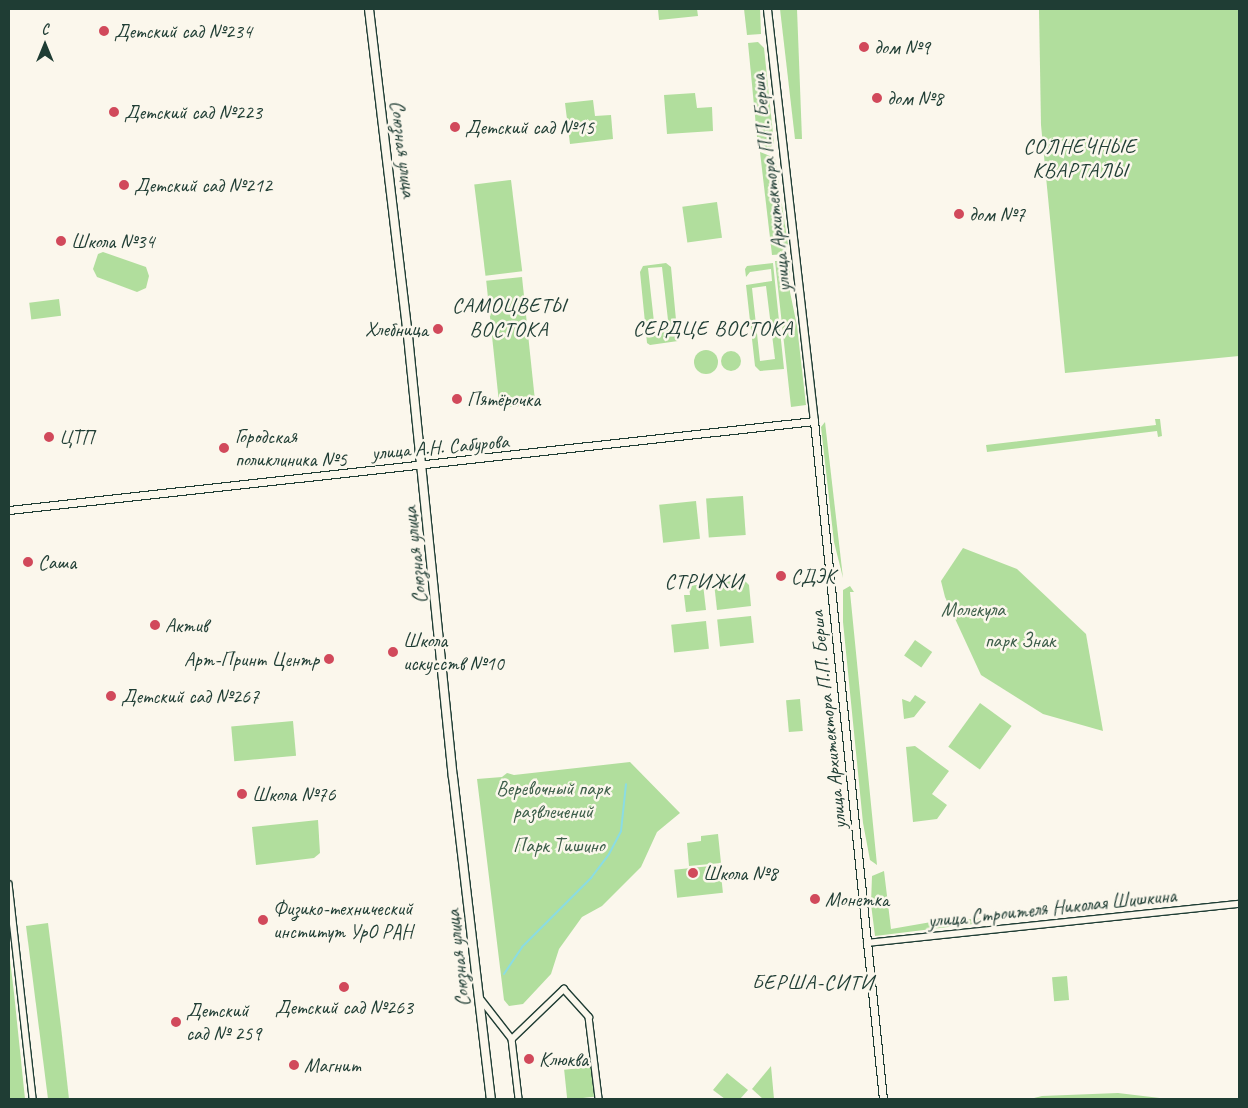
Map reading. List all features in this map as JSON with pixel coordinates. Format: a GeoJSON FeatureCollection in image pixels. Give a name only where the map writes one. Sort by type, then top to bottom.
{"type":"FeatureCollection","features":[{"type":"Feature","properties":{"kind":"main road","name":"Союзная улица"},"geometry":{"type":"LineString","coordinates":[[369,9],[422,466],[478,996],[491,1099]]}},
{"type":"Feature","properties":{"kind":"street","name":"улица Архитектора П.П. Берша"},"geometry":{"type":"LineString","coordinates":[[767,9],[814,421],[883,1099]]}},
{"type":"Feature","properties":{"kind":"street","name":"улица А.Н. Сабурова"},"geometry":{"type":"LineString","coordinates":[[9,510],[284,478],[422,466],[814,421]]}},
{"type":"Feature","properties":{"kind":"street"},"geometry":{"type":"LineString","coordinates":[[9,884],[33,1099]]}},
{"type":"Feature","properties":{"kind":"street","name":"улица Строителя Николая Шишкина"},"geometry":{"type":"LineString","coordinates":[[867,943],[1239,904]]}},
{"type":"Feature","properties":{"kind":"street"},"geometry":{"type":"LineString","coordinates":[[512,1039],[564,989],[589,1017],[599,1099]]}},
{"type":"Feature","properties":{"kind":"street"},"geometry":{"type":"LineString","coordinates":[[478,996],[512,1039],[519,1099]]}},
{"type":"Feature","properties":{"kind":"green space"},"geometry":{"type":"Polygon","coordinates":[[[658,9],[697,9],[698,16],[659,20],[658,9]]]}},
{"type":"Feature","properties":{"kind":"green space"},"geometry":{"type":"Polygon","coordinates":[[[744,9],[760,9],[761,34],[747,35],[744,9]]]}},
{"type":"Feature","properties":{"kind":"green space"},"geometry":{"type":"Polygon","coordinates":[[[780,9],[797,9],[802,139],[795,139],[780,9]]]}},
{"type":"Feature","properties":{"kind":"green space"},"geometry":{"type":"Polygon","coordinates":[[[1039,9],[1239,9],[1239,356],[1065,373],[1041,125],[1039,9]]]}},
{"type":"Feature","properties":{"kind":"green space"},"geometry":{"type":"Polygon","coordinates":[[[758,42],[764,48],[774,143],[770,148],[758,147],[748,43],[758,42]]]}},
{"type":"Feature","properties":{"kind":"green space"},"geometry":{"type":"Polygon","coordinates":[[[695,93],[697,108],[712,107],[713,131],[667,134],[664,95],[695,93]]]}},
{"type":"Feature","properties":{"kind":"green space"},"geometry":{"type":"Polygon","coordinates":[[[593,100],[595,116],[611,115],[613,139],[570,144],[565,103],[593,100]]]}},
{"type":"Feature","properties":{"kind":"green space"},"geometry":{"type":"Polygon","coordinates":[[[760,152],[775,158],[788,245],[785,254],[772,255],[760,152]]]}},
{"type":"Feature","properties":{"kind":"green space"},"geometry":{"type":"Polygon","coordinates":[[[511,180],[522,271],[485,276],[474,185],[511,180]]]}},
{"type":"Feature","properties":{"kind":"green space"},"geometry":{"type":"Polygon","coordinates":[[[717,202],[722,238],[687,243],[682,207],[717,202]]]}},
{"type":"Feature","properties":{"kind":"green space"},"geometry":{"type":"Polygon","coordinates":[[[103,252],[146,267],[149,276],[146,288],[137,292],[97,277],[93,269],[98,254],[103,252]]]}},
{"type":"Feature","properties":{"kind":"green space"},"geometry":{"type":"Polygon","coordinates":[[[775,261],[787,261],[790,264],[790,292],[797,326],[806,405],[791,407],[775,261]]]}},
{"type":"Feature","properties":{"kind":"green space"},"geometry":{"type":"Polygon","coordinates":[[[666,263],[671,267],[678,341],[650,345],[647,343],[640,272],[643,266],[666,263]],[[662,267],[648,268],[655,331],[669,329],[662,267]]]}},
{"type":"Feature","properties":{"kind":"green space"},"geometry":{"type":"Polygon","coordinates":[[[773,263],[784,369],[760,371],[755,366],[746,285],[772,281],[771,269],[750,272],[746,277],[745,269],[747,266],[773,263]],[[766,286],[752,288],[760,361],[775,359],[766,286]]]}},
{"type":"Feature","properties":{"kind":"green space"},"geometry":{"type":"Polygon","coordinates":[[[522,277],[535,404],[500,408],[486,281],[522,277]]]}},
{"type":"Feature","properties":{"kind":"green space"},"geometry":{"type":"Polygon","coordinates":[[[59,299],[61,316],[31,320],[29,303],[59,299]]]}},
{"type":"Feature","properties":{"kind":"green space"},"geometry":{"type":"Polygon","coordinates":[[[706,350],[714,354],[718,362],[714,370],[706,374],[698,370],[694,362],[698,354],[706,350]]]}},
{"type":"Feature","properties":{"kind":"green space"},"geometry":{"type":"Polygon","coordinates":[[[731,351],[738,354],[741,361],[738,368],[731,371],[724,368],[721,361],[724,354],[731,351]]]}},
{"type":"Feature","properties":{"kind":"green space"},"geometry":{"type":"Polygon","coordinates":[[[1155,419],[1160,419],[1162,436],[1158,437],[1157,431],[987,452],[986,445],[1156,425],[1155,419]]]}},
{"type":"Feature","properties":{"kind":"green space"},"geometry":{"type":"Polygon","coordinates":[[[825,422],[843,578],[834,542],[821,427],[825,422]]]}},
{"type":"Feature","properties":{"kind":"green space"},"geometry":{"type":"Polygon","coordinates":[[[743,496],[746,535],[709,537],[706,499],[743,496]]]}},
{"type":"Feature","properties":{"kind":"green space"},"geometry":{"type":"Polygon","coordinates":[[[696,501],[700,539],[663,543],[659,505],[696,501]]]}},
{"type":"Feature","properties":{"kind":"green space","name":"парк Знак"},"geometry":{"type":"Polygon","coordinates":[[[963,548],[1017,569],[1086,634],[1103,731],[1043,714],[981,675],[945,597],[941,581],[963,548]]]}},
{"type":"Feature","properties":{"kind":"green space"},"geometry":{"type":"Polygon","coordinates":[[[744,580],[749,585],[751,606],[717,610],[714,583],[744,580]]]}},
{"type":"Feature","properties":{"kind":"green space"},"geometry":{"type":"Polygon","coordinates":[[[703,584],[706,610],[686,612],[684,595],[690,595],[689,586],[703,584]]]}},
{"type":"Feature","properties":{"kind":"green space"},"geometry":{"type":"Polygon","coordinates":[[[850,586],[854,592],[850,592],[877,865],[870,860],[863,823],[843,622],[843,590],[850,586]]]}},
{"type":"Feature","properties":{"kind":"green space"},"geometry":{"type":"Polygon","coordinates":[[[751,616],[754,643],[720,646],[717,620],[751,616]]]}},
{"type":"Feature","properties":{"kind":"green space"},"geometry":{"type":"Polygon","coordinates":[[[706,621],[709,649],[674,653],[671,625],[706,621]]]}},
{"type":"Feature","properties":{"kind":"green space"},"geometry":{"type":"Polygon","coordinates":[[[915,640],[932,652],[921,668],[904,656],[915,640]]]}},
{"type":"Feature","properties":{"kind":"green space"},"geometry":{"type":"Polygon","coordinates":[[[915,695],[926,702],[914,717],[904,719],[902,699],[910,702],[915,695]]]}},
{"type":"Feature","properties":{"kind":"green space"},"geometry":{"type":"Polygon","coordinates":[[[800,699],[803,731],[789,732],[786,700],[800,699]]]}},
{"type":"Feature","properties":{"kind":"green space"},"geometry":{"type":"Polygon","coordinates":[[[980,703],[1012,726],[980,770],[948,747],[980,703]]]}},
{"type":"Feature","properties":{"kind":"green space"},"geometry":{"type":"Polygon","coordinates":[[[293,721],[296,756],[234,761],[231,726],[293,721]]]}},
{"type":"Feature","properties":{"kind":"green space"},"geometry":{"type":"Polygon","coordinates":[[[915,746],[949,771],[932,794],[947,805],[937,819],[913,822],[906,747],[915,746]]]}},
{"type":"Feature","properties":{"kind":"green space","name":"Парк Тишино"},"geometry":{"type":"Polygon","coordinates":[[[630,762],[680,813],[657,832],[641,867],[602,906],[582,917],[559,949],[551,974],[523,1004],[509,1006],[504,1000],[477,779],[502,777],[507,773],[514,775],[630,762]]]}},
{"type":"Feature","properties":{"kind":"green space"},"geometry":{"type":"Polygon","coordinates":[[[318,820],[320,853],[314,858],[256,865],[252,827],[318,820]]]}},
{"type":"Feature","properties":{"kind":"green space"},"geometry":{"type":"Polygon","coordinates":[[[718,834],[721,863],[689,866],[687,843],[701,841],[701,836],[718,834]]]}},
{"type":"Feature","properties":{"kind":"green space"},"geometry":{"type":"Polygon","coordinates":[[[720,865],[723,893],[677,898],[674,870],[720,865]]]}},
{"type":"Feature","properties":{"kind":"green space"},"geometry":{"type":"Polygon","coordinates":[[[884,871],[891,929],[937,921],[990,918],[989,922],[875,936],[871,904],[872,876],[884,871]]]}},
{"type":"Feature","properties":{"kind":"green space"},"geometry":{"type":"Polygon","coordinates":[[[48,923],[69,1099],[48,1099],[26,926],[48,923]]]}},
{"type":"Feature","properties":{"kind":"green space"},"geometry":{"type":"Polygon","coordinates":[[[9,952],[14,993],[25,1099],[9,1099],[9,952]]]}},
{"type":"Feature","properties":{"kind":"green space"},"geometry":{"type":"Polygon","coordinates":[[[1067,976],[1069,1000],[1054,1001],[1052,977],[1067,976]]]}},
{"type":"Feature","properties":{"kind":"green space"},"geometry":{"type":"Polygon","coordinates":[[[771,1066],[774,1099],[763,1099],[752,1089],[771,1066]]]}},
{"type":"Feature","properties":{"kind":"green space"},"geometry":{"type":"Polygon","coordinates":[[[591,1067],[594,1097],[567,1099],[564,1070],[591,1067]]]}},
{"type":"Feature","properties":{"kind":"green space"},"geometry":{"type":"Polygon","coordinates":[[[727,1073],[748,1090],[740,1099],[725,1099],[713,1090],[727,1073]]]}},
{"type":"Feature","properties":{"kind":"green space"},"geometry":{"type":"Polygon","coordinates":[[[1118,1093],[1168,1099],[1030,1099],[1042,1096],[1118,1093]]]}},
{"type":"Feature","properties":{"kind":"waterway"},"geometry":{"type":"LineString","coordinates":[[504,974],[522,947],[591,878],[609,854],[621,831],[626,784]]}},
{"type":"Feature","properties":{"kind":"place","name":"Детский сад №234"},"geometry":{"type":"Point","coordinates":[104,31]}},
{"type":"Feature","properties":{"kind":"place","name":"дом №9"},"geometry":{"type":"Point","coordinates":[864,47]}},
{"type":"Feature","properties":{"kind":"place","name":"дом №8"},"geometry":{"type":"Point","coordinates":[877,98]}},
{"type":"Feature","properties":{"kind":"place","name":"Детский сад №223"},"geometry":{"type":"Point","coordinates":[114,112]}},
{"type":"Feature","properties":{"kind":"place","name":"Детский сад №15"},"geometry":{"type":"Point","coordinates":[455,127]}},
{"type":"Feature","properties":{"kind":"place","name":"Детский сад №212"},"geometry":{"type":"Point","coordinates":[124,185]}},
{"type":"Feature","properties":{"kind":"place","name":"дом №7"},"geometry":{"type":"Point","coordinates":[959,214]}},
{"type":"Feature","properties":{"kind":"place","name":"Школа №34"},"geometry":{"type":"Point","coordinates":[61,241]}},
{"type":"Feature","properties":{"kind":"place","name":"Хлебница"},"geometry":{"type":"Point","coordinates":[438,329]}},
{"type":"Feature","properties":{"kind":"place","name":"Пятёрочка"},"geometry":{"type":"Point","coordinates":[457,399]}},
{"type":"Feature","properties":{"kind":"place","name":"ЦТП"},"geometry":{"type":"Point","coordinates":[49,437]}},
{"type":"Feature","properties":{"kind":"place","name":"Городская поликлиника №5"},"geometry":{"type":"Point","coordinates":[224,448]}},
{"type":"Feature","properties":{"kind":"place","name":"Саша"},"geometry":{"type":"Point","coordinates":[28,562]}},
{"type":"Feature","properties":{"kind":"place","name":"СДЭК"},"geometry":{"type":"Point","coordinates":[781,576]}},
{"type":"Feature","properties":{"kind":"place","name":"Актив"},"geometry":{"type":"Point","coordinates":[155,625]}},
{"type":"Feature","properties":{"kind":"place","name":"Школа искусств №10"},"geometry":{"type":"Point","coordinates":[393,652]}},
{"type":"Feature","properties":{"kind":"place","name":"Арт-Принт Центр"},"geometry":{"type":"Point","coordinates":[329,659]}},
{"type":"Feature","properties":{"kind":"place","name":"Детский сад №267"},"geometry":{"type":"Point","coordinates":[111,696]}},
{"type":"Feature","properties":{"kind":"place","name":"Школа №76"},"geometry":{"type":"Point","coordinates":[242,794]}},
{"type":"Feature","properties":{"kind":"place","name":"Школа №8"},"geometry":{"type":"Point","coordinates":[693,873]}},
{"type":"Feature","properties":{"kind":"place","name":"Монетка"},"geometry":{"type":"Point","coordinates":[815,899]}},
{"type":"Feature","properties":{"kind":"place","name":"Физико-технический институт УрО РАН"},"geometry":{"type":"Point","coordinates":[263,920]}},
{"type":"Feature","properties":{"kind":"place","name":"Детский сад №263"},"geometry":{"type":"Point","coordinates":[344,987]}},
{"type":"Feature","properties":{"kind":"place","name":"Детский сад № 259"},"geometry":{"type":"Point","coordinates":[176,1022]}},
{"type":"Feature","properties":{"kind":"place","name":"Клюква"},"geometry":{"type":"Point","coordinates":[529,1059]}},
{"type":"Feature","properties":{"kind":"place","name":"Магнит"},"geometry":{"type":"Point","coordinates":[294,1065]}},
{"type":"Feature","properties":{"kind":"district","name":"СОЛНЕЧНЫЕ КВАРТАЛЫ"},"geometry":{"type":"Point","coordinates":[1080,158]}},
{"type":"Feature","properties":{"kind":"district","name":"САМОЦВЕТЫ ВОСТОКА"},"geometry":{"type":"Point","coordinates":[509,317]}},
{"type":"Feature","properties":{"kind":"district","name":"СЕРДЦЕ ВОСТОКА"},"geometry":{"type":"Point","coordinates":[713,328]}},
{"type":"Feature","properties":{"kind":"district","name":"СТРИЖИ"},"geometry":{"type":"Point","coordinates":[704,581]}},
{"type":"Feature","properties":{"kind":"district","name":"БЕРША-СИТИ"},"geometry":{"type":"Point","coordinates":[813,982]}},
{"type":"Feature","properties":{"kind":"park label","name":"Молекула"},"geometry":{"type":"Point","coordinates":[973,609]}},
{"type":"Feature","properties":{"kind":"park label","name":"Веревочный парк развлечений"},"geometry":{"type":"Point","coordinates":[553,800]}}]}
